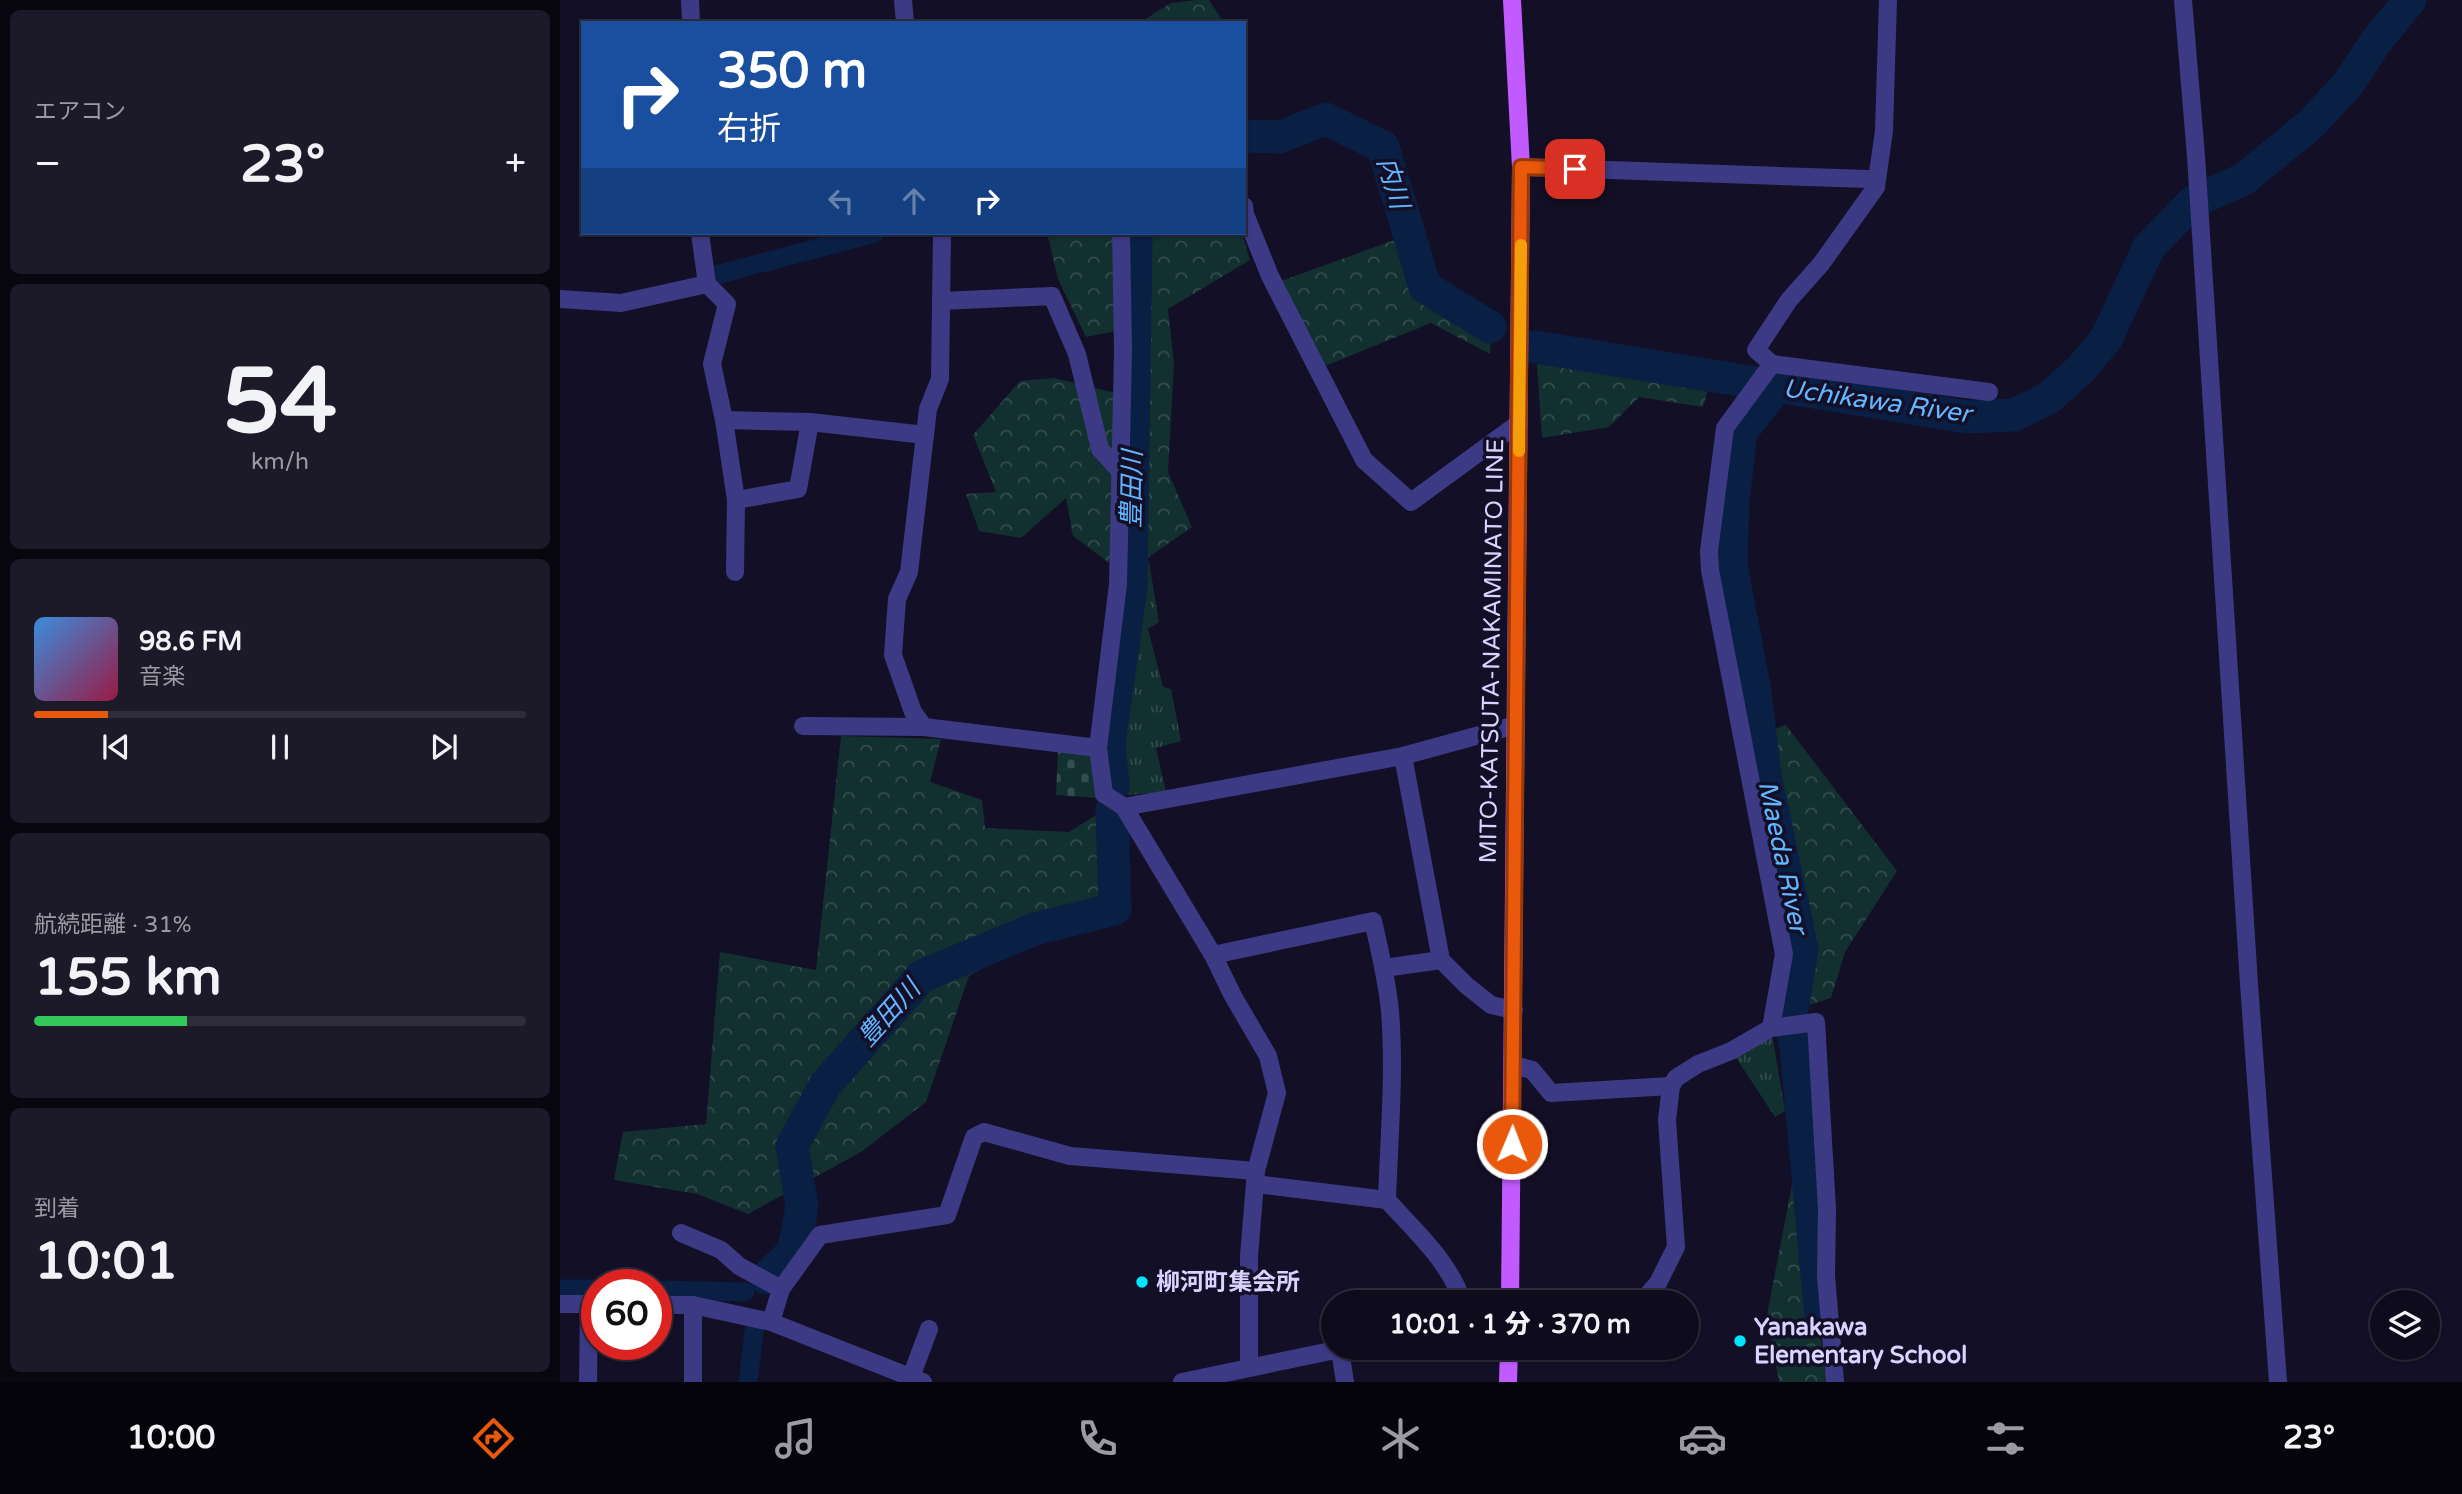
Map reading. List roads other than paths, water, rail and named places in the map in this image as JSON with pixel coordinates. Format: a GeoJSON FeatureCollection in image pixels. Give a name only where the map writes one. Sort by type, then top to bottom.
{"type":"FeatureCollection","features":[{"type":"Feature","properties":{"kind":"main road","name":"MITO-KATSUTA-NAKAMINATO LINE"},"geometry":{"type":"LineString","coordinates":[[1510,1290],[1521,167],[1513,0]]}},
{"type":"Feature","properties":{"kind":"main road"},"geometry":{"type":"LineString","coordinates":[[1508,1382],[1509,1360]]}},
{"type":"Feature","properties":{"kind":"street"},"geometry":{"type":"LineString","coordinates":[[690,0],[691,21]]}},
{"type":"Feature","properties":{"kind":"street"},"geometry":{"type":"LineString","coordinates":[[903,0],[905,21]]}},
{"type":"Feature","properties":{"kind":"street"},"geometry":{"type":"LineString","coordinates":[[1888,0],[1884,131],[1876,187],[1821,264],[1789,300],[1756,350],[1769,369],[1989,392]]}},
{"type":"Feature","properties":{"kind":"street"},"geometry":{"type":"LineString","coordinates":[[2183,0],[2196,156],[2278,1382]]}},
{"type":"Feature","properties":{"kind":"street"},"geometry":{"type":"LineString","coordinates":[[1521,167],[1868,179],[1876,187]]}},
{"type":"Feature","properties":{"kind":"street"},"geometry":{"type":"LineString","coordinates":[[1246,216],[1270,276],[1364,460],[1410,502],[1519,423]]}},
{"type":"Feature","properties":{"kind":"street"},"geometry":{"type":"LineString","coordinates":[[700,235],[707,284],[727,304],[712,364],[724,419],[736,500],[734,572]]}},
{"type":"Feature","properties":{"kind":"street"},"geometry":{"type":"LineString","coordinates":[[924,727],[913,712],[892,655],[897,599],[909,572],[928,410],[940,379],[942,235]]}},
{"type":"Feature","properties":{"kind":"street"},"geometry":{"type":"LineString","coordinates":[[1121,235],[1123,351],[1118,584],[1098,748],[1104,794],[1124,807],[1213,955],[1268,1056],[1277,1093],[1256,1178],[1248,1256],[1249,1368]]}},
{"type":"Feature","properties":{"kind":"street"},"geometry":{"type":"LineString","coordinates":[[560,299],[621,303],[707,284]]}},
{"type":"Feature","properties":{"kind":"street"},"geometry":{"type":"LineString","coordinates":[[941,302],[1052,296],[1077,354],[1100,449],[1120,471]]}},
{"type":"Feature","properties":{"kind":"street"},"geometry":{"type":"LineString","coordinates":[[1769,369],[1726,428],[1709,551],[1710,569],[1784,954],[1771,1028]]}},
{"type":"Feature","properties":{"kind":"street"},"geometry":{"type":"LineString","coordinates":[[724,419],[810,422],[925,435]]}},
{"type":"Feature","properties":{"kind":"street"},"geometry":{"type":"LineString","coordinates":[[736,500],[798,489],[810,422]]}},
{"type":"Feature","properties":{"kind":"street"},"geometry":{"type":"LineString","coordinates":[[1124,807],[1404,756],[1516,725]]}},
{"type":"Feature","properties":{"kind":"street"},"geometry":{"type":"LineString","coordinates":[[803,726],[924,727],[1098,748]]}},
{"type":"Feature","properties":{"kind":"street"},"geometry":{"type":"LineString","coordinates":[[1404,756],[1441,960],[1491,1005],[1514,1010]]}},
{"type":"Feature","properties":{"kind":"street"},"geometry":{"type":"LineString","coordinates":[[1213,955],[1373,921],[1384,968],[1390,1013],[1387,1200]]}},
{"type":"Feature","properties":{"kind":"street"},"geometry":{"type":"LineString","coordinates":[[1384,968],[1441,960]]}},
{"type":"Feature","properties":{"kind":"street"},"geometry":{"type":"LineString","coordinates":[[1652,1290],[1676,1247],[1667,1120],[1671,1086],[1676,1078],[1698,1064],[1731,1051],[1771,1028],[1816,1022],[1827,1209],[1826,1276],[1835,1382]]}},
{"type":"Feature","properties":{"kind":"street"},"geometry":{"type":"LineString","coordinates":[[1513,1065],[1532,1070],[1551,1093],[1671,1086]]}},
{"type":"Feature","properties":{"kind":"street"},"geometry":{"type":"LineString","coordinates":[[771,1322],[781,1289],[820,1235],[947,1214],[974,1136],[984,1132],[1070,1156],[1256,1178],[1387,1200],[1442,1264],[1459,1290]]}},
{"type":"Feature","properties":{"kind":"street"},"geometry":{"type":"LineString","coordinates":[[681,1233],[721,1250],[738,1266],[781,1289]]}},
{"type":"Feature","properties":{"kind":"street"},"geometry":{"type":"LineString","coordinates":[[560,1304],[581,1304]]}},
{"type":"Feature","properties":{"kind":"street"},"geometry":{"type":"LineString","coordinates":[[672,1305],[694,1306],[771,1322],[917,1380],[929,1329]]}},
{"type":"Feature","properties":{"kind":"street"},"geometry":{"type":"LineString","coordinates":[[693,1382],[694,1306]]}},
{"type":"Feature","properties":{"kind":"street"},"geometry":{"type":"LineString","coordinates":[[1182,1382],[1321,1353]]}},
{"type":"Feature","properties":{"kind":"street"},"geometry":{"type":"LineString","coordinates":[[588,1382],[589,1360]]}},
{"type":"Feature","properties":{"kind":"street"},"geometry":{"type":"LineString","coordinates":[[1344,1360],[1345,1382]]}},
{"type":"Feature","properties":{"kind":"waterway","name":"Uchikawa River"},"geometry":{"type":"LineString","coordinates":[[1535,347],[1968,417],[2014,415],[2047,399],[2080,370],[2106,339],[2149,247],[2193,202],[2244,179],[2311,124],[2348,84],[2377,40],[2410,0]]}},
{"type":"Feature","properties":{"kind":"waterway","name":"内川"},"geometry":{"type":"LineString","coordinates":[[1246,136],[1280,137],[1326,119],[1383,147],[1425,287],[1490,327]]}},
{"type":"Feature","properties":{"kind":"waterway"},"geometry":{"type":"LineString","coordinates":[[712,276],[867,235]]}},
{"type":"Feature","properties":{"kind":"waterway","name":"豊田川"},"geometry":{"type":"LineString","coordinates":[[1113,786],[1109,743],[1131,587],[1136,235]]}},
{"type":"Feature","properties":{"kind":"waterway","name":"Maeda River"},"geometry":{"type":"LineString","coordinates":[[1777,386],[1741,432],[1733,502],[1731,565],[1755,692],[1765,776],[1802,949],[1790,1022],[1796,1048],[1821,1317]]}},
{"type":"Feature","properties":{"kind":"waterway","name":"豊田川"},"geometry":{"type":"LineString","coordinates":[[766,1278],[793,1252],[802,1206],[792,1146],[825,1085],[922,976],[1035,929],[1115,909],[1112,809]]}},
{"type":"Feature","properties":{"kind":"waterway"},"geometry":{"type":"LineString","coordinates":[[560,1289],[581,1289]]}},
{"type":"Feature","properties":{"kind":"waterway"},"geometry":{"type":"LineString","coordinates":[[672,1290],[745,1292]]}},
{"type":"Feature","properties":{"kind":"waterway"},"geometry":{"type":"LineString","coordinates":[[748,1382],[754,1332]]}},
{"type":"Feature","properties":{"kind":"place","name":"柳河町集会所"},"geometry":{"type":"Point","coordinates":[1142,1282]}},
{"type":"Feature","properties":{"kind":"place","name":"Yanakawa Elementary School"},"geometry":{"type":"Point","coordinates":[1740,1341]}}]}
